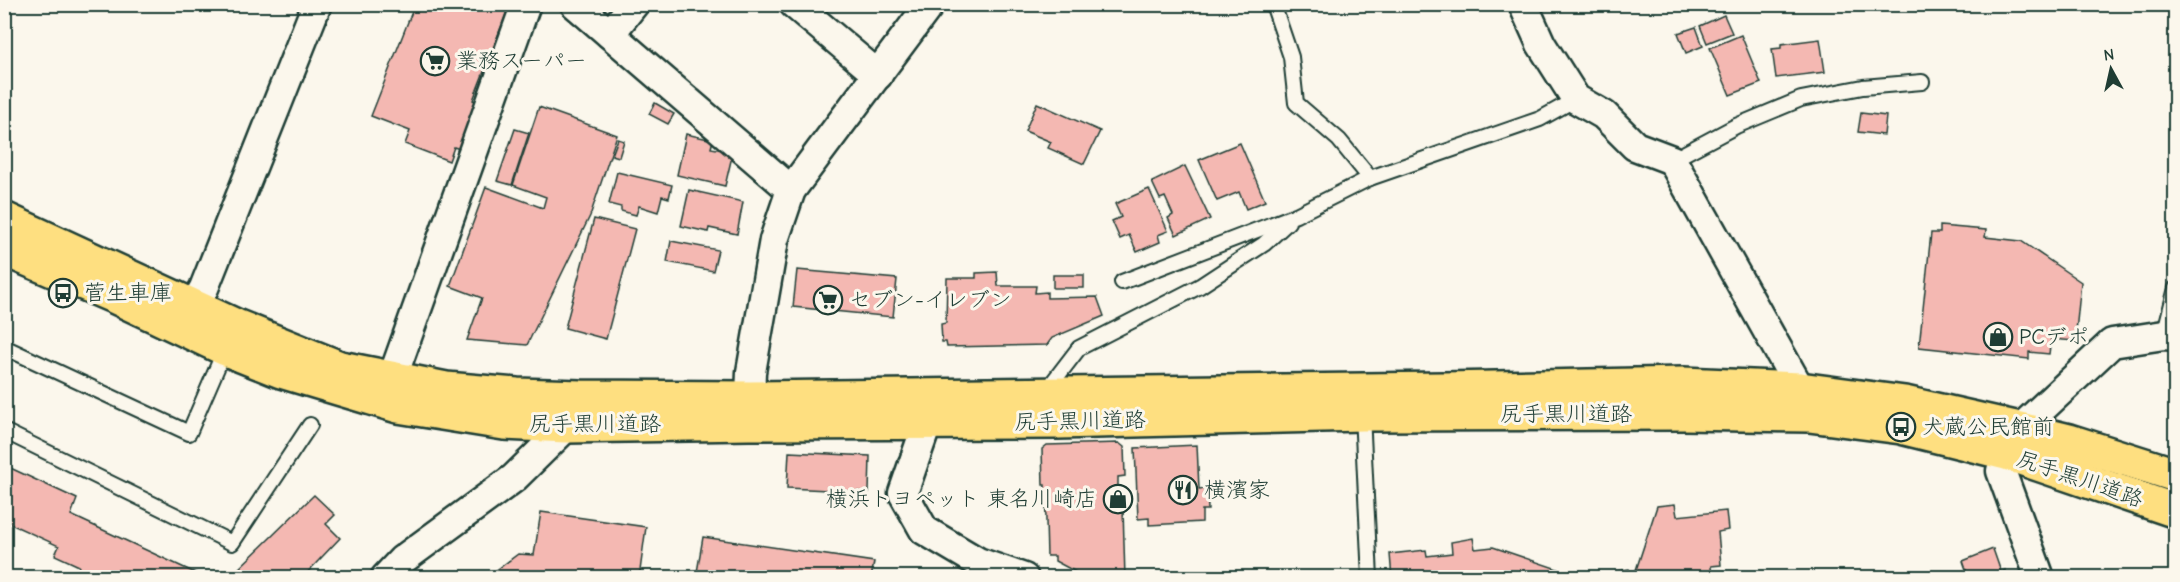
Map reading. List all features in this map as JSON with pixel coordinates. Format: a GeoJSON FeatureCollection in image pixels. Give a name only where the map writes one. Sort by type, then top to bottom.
{"type":"FeatureCollection","features":[{"type":"Feature","properties":{"kind":"main road","name":"尻手黒川道路"},"geometry":{"type":"LineString","coordinates":[[4,219],[194,306],[231,337],[281,371],[398,406],[504,423],[567,426],[749,410],[928,409],[1058,422],[1362,414],[1809,415],[2013,441],[2069,441],[2175,476]]}},
{"type":"Feature","properties":{"kind":"main road","name":"尻手黒川道路"},"geometry":{"type":"LineString","coordinates":[[4,249],[116,297],[231,337],[340,368],[446,389],[749,410]]}},
{"type":"Feature","properties":{"kind":"main road","name":"尻手黒川道路"},"geometry":{"type":"LineString","coordinates":[[928,409],[1043,394],[1683,384],[1800,389],[1905,403],[2013,441],[2175,511]]}},
{"type":"Feature","properties":{"kind":"street"},"geometry":{"type":"LineString","coordinates":[[194,306],[204,288],[316,4]]}},
{"type":"Feature","properties":{"kind":"street"},"geometry":{"type":"LineString","coordinates":[[392,379],[526,4]]}},
{"type":"Feature","properties":{"kind":"street"},"geometry":{"type":"LineString","coordinates":[[575,4],[791,190]]}},
{"type":"Feature","properties":{"kind":"street"},"geometry":{"type":"LineString","coordinates":[[610,34],[634,4]]}},
{"type":"Feature","properties":{"kind":"street"},"geometry":{"type":"LineString","coordinates":[[794,4],[879,75]]}},
{"type":"Feature","properties":{"kind":"street"},"geometry":{"type":"LineString","coordinates":[[749,410],[751,372],[774,240],[791,190],[930,4]]}},
{"type":"Feature","properties":{"kind":"street"},"geometry":{"type":"LineString","coordinates":[[1523,4],[1541,44],[1576,99],[1604,115],[1635,146],[1672,159],[1800,389]]}},
{"type":"Feature","properties":{"kind":"street"},"geometry":{"type":"LineString","coordinates":[[2040,578],[2001,471],[2013,441],[2112,343],[2170,335]]}},
{"type":"Feature","properties":{"kind":"street"},"geometry":{"type":"LineString","coordinates":[[385,578],[402,560],[514,478],[567,426],[581,397]]}},
{"type":"Feature","properties":{"kind":"street"},"geometry":{"type":"LineString","coordinates":[[928,409],[903,493],[924,530],[978,562],[1024,578]]}},
{"type":"Feature","properties":{"kind":"lane"},"geometry":{"type":"LineString","coordinates":[[1273,4],[1291,57],[1296,103],[1340,140],[1370,178]]}},
{"type":"Feature","properties":{"kind":"lane"},"geometry":{"type":"LineString","coordinates":[[1672,159],[1736,126],[1801,99],[1863,87],[1922,82]]}},
{"type":"Feature","properties":{"kind":"lane"},"geometry":{"type":"LineString","coordinates":[[1122,282],[1296,215],[1370,178],[1540,119],[1576,99]]}},
{"type":"Feature","properties":{"kind":"lane"},"geometry":{"type":"LineString","coordinates":[[1043,394],[1079,348],[1200,286],[1264,244],[1296,215]]}},
{"type":"Feature","properties":{"kind":"lane"},"geometry":{"type":"LineString","coordinates":[[2170,335],[2175,288]]}},
{"type":"Feature","properties":{"kind":"lane"},"geometry":{"type":"LineString","coordinates":[[4,347],[189,434],[231,337]]}},
{"type":"Feature","properties":{"kind":"lane"},"geometry":{"type":"LineString","coordinates":[[1362,414],[1370,578]]}},
{"type":"Feature","properties":{"kind":"lane"},"geometry":{"type":"LineString","coordinates":[[4,431],[232,543],[310,425]]}},
{"type":"Feature","properties":{"kind":"building"},"geometry":{"type":"Polygon","coordinates":[[[415,4],[510,4],[473,100],[480,103],[462,150],[454,147],[449,161],[405,144],[410,131],[371,116],[415,4]]]}},
{"type":"Feature","properties":{"kind":"building"},"geometry":{"type":"Polygon","coordinates":[[[1724,15],[1732,33],[1707,43],[1700,26],[1724,15]]]}},
{"type":"Feature","properties":{"kind":"building"},"geometry":{"type":"Polygon","coordinates":[[[1696,27],[1703,46],[1686,53],[1678,33],[1696,27]]]}},
{"type":"Feature","properties":{"kind":"building"},"geometry":{"type":"Polygon","coordinates":[[[1741,35],[1761,83],[1730,95],[1710,48],[1741,35]]]}},
{"type":"Feature","properties":{"kind":"building"},"geometry":{"type":"Polygon","coordinates":[[[1820,39],[1825,72],[1776,78],[1772,49],[1781,48],[1781,44],[1820,39]]]}},
{"type":"Feature","properties":{"kind":"building"},"geometry":{"type":"Polygon","coordinates":[[[655,103],[674,114],[668,124],[649,114],[655,103]]]}},
{"type":"Feature","properties":{"kind":"building"},"geometry":{"type":"Polygon","coordinates":[[[1037,103],[1100,131],[1084,164],[1048,148],[1051,142],[1025,131],[1037,103]]]}},
{"type":"Feature","properties":{"kind":"building"},"geometry":{"type":"Polygon","coordinates":[[[539,107],[617,135],[590,216],[527,345],[467,340],[482,298],[450,286],[486,187],[543,208],[546,197],[513,185],[539,107]]]}},
{"type":"Feature","properties":{"kind":"building"},"geometry":{"type":"Polygon","coordinates":[[[1861,113],[1886,116],[1884,135],[1858,132],[1861,113]]]}},
{"type":"Feature","properties":{"kind":"building"},"geometry":{"type":"Polygon","coordinates":[[[515,129],[529,133],[512,185],[497,181],[515,129]]]}},
{"type":"Feature","properties":{"kind":"building"},"geometry":{"type":"Polygon","coordinates":[[[686,134],[713,140],[711,148],[733,152],[725,186],[677,175],[686,134]]]}},
{"type":"Feature","properties":{"kind":"building"},"geometry":{"type":"Polygon","coordinates":[[[618,139],[624,141],[619,157],[612,155],[618,139]]]}},
{"type":"Feature","properties":{"kind":"building"},"geometry":{"type":"Polygon","coordinates":[[[1240,143],[1265,201],[1246,209],[1239,192],[1217,201],[1199,160],[1240,143]]]}},
{"type":"Feature","properties":{"kind":"building"},"geometry":{"type":"Polygon","coordinates":[[[1185,166],[1210,219],[1176,235],[1168,218],[1173,215],[1165,197],[1160,199],[1152,182],[1185,166]]]}},
{"type":"Feature","properties":{"kind":"building"},"geometry":{"type":"Polygon","coordinates":[[[617,172],[672,185],[669,198],[662,196],[658,212],[639,206],[636,215],[621,211],[621,207],[609,204],[617,172]]]}},
{"type":"Feature","properties":{"kind":"building"},"geometry":{"type":"Polygon","coordinates":[[[1149,189],[1168,231],[1158,235],[1160,242],[1137,252],[1129,235],[1120,239],[1112,221],[1121,217],[1115,204],[1149,189]]]}},
{"type":"Feature","properties":{"kind":"building"},"geometry":{"type":"Polygon","coordinates":[[[689,190],[743,202],[737,234],[709,228],[708,232],[681,226],[689,190]]]}},
{"type":"Feature","properties":{"kind":"building"},"geometry":{"type":"Polygon","coordinates":[[[594,219],[635,229],[606,339],[565,328],[594,219]]]}},
{"type":"Feature","properties":{"kind":"building"},"geometry":{"type":"Polygon","coordinates":[[[1940,226],[1986,230],[1985,237],[2021,241],[2081,282],[2075,341],[2051,339],[2049,354],[2029,352],[2029,359],[1919,347],[1931,233],[1940,233],[1940,226]]]}},
{"type":"Feature","properties":{"kind":"building"},"geometry":{"type":"Polygon","coordinates":[[[671,241],[718,250],[713,271],[667,262],[671,241]]]}},
{"type":"Feature","properties":{"kind":"building"},"geometry":{"type":"Polygon","coordinates":[[[797,270],[897,279],[893,317],[793,307],[797,270]]]}},
{"type":"Feature","properties":{"kind":"building"},"geometry":{"type":"Polygon","coordinates":[[[997,272],[998,286],[1036,286],[1035,293],[1047,292],[1047,298],[1097,297],[1104,316],[1052,338],[1047,345],[947,347],[946,342],[942,342],[941,324],[946,323],[947,278],[976,278],[976,273],[997,272]]]}},
{"type":"Feature","properties":{"kind":"building"},"geometry":{"type":"Polygon","coordinates":[[[1053,275],[1084,275],[1084,288],[1053,288],[1053,275]]]}},
{"type":"Feature","properties":{"kind":"building"},"geometry":{"type":"Polygon","coordinates":[[[1119,443],[1124,447],[1125,476],[1118,477],[1118,509],[1123,509],[1125,578],[1087,578],[1055,561],[1055,556],[1047,556],[1042,449],[1047,445],[1119,443]]]}},
{"type":"Feature","properties":{"kind":"building"},"geometry":{"type":"Polygon","coordinates":[[[1197,445],[1199,489],[1207,488],[1208,510],[1202,510],[1202,522],[1149,525],[1149,518],[1138,519],[1135,448],[1197,445]]]}},
{"type":"Feature","properties":{"kind":"building"},"geometry":{"type":"Polygon","coordinates":[[[789,452],[870,456],[869,492],[787,488],[789,452]]]}},
{"type":"Feature","properties":{"kind":"building"},"geometry":{"type":"Polygon","coordinates":[[[4,465],[77,499],[71,515],[206,578],[90,578],[77,571],[79,566],[55,555],[59,546],[4,521],[4,465]]]}},
{"type":"Feature","properties":{"kind":"building"},"geometry":{"type":"Polygon","coordinates":[[[314,495],[335,515],[326,524],[340,538],[302,578],[229,578],[314,495]]]}},
{"type":"Feature","properties":{"kind":"building"},"geometry":{"type":"Polygon","coordinates":[[[1675,504],[1677,516],[1726,511],[1728,530],[1718,532],[1721,565],[1711,566],[1712,578],[1618,578],[1618,571],[1629,569],[1630,574],[1635,573],[1657,506],[1675,504]]]}},
{"type":"Feature","properties":{"kind":"building"},"geometry":{"type":"Polygon","coordinates":[[[541,512],[646,527],[639,578],[486,578],[518,554],[534,555],[541,512]]]}},
{"type":"Feature","properties":{"kind":"building"},"geometry":{"type":"Polygon","coordinates":[[[703,537],[874,562],[871,578],[696,578],[703,537]]]}},
{"type":"Feature","properties":{"kind":"building"},"geometry":{"type":"Polygon","coordinates":[[[1473,538],[1475,549],[1493,547],[1584,578],[1392,578],[1390,554],[1426,550],[1427,556],[1452,553],[1451,542],[1473,538]]]}},
{"type":"Feature","properties":{"kind":"building"},"geometry":{"type":"Polygon","coordinates":[[[1993,549],[2001,572],[2005,570],[2007,578],[1969,578],[1963,561],[1993,549]]]}},
{"type":"Feature","properties":{"kind":"place","name":"業務スーパー"},"geometry":{"type":"Point","coordinates":[435,61]}},
{"type":"Feature","properties":{"kind":"place","name":"菅生車庫"},"geometry":{"type":"Point","coordinates":[63,293]}},
{"type":"Feature","properties":{"kind":"place","name":"セブン-イレブン"},"geometry":{"type":"Point","coordinates":[828,300]}},
{"type":"Feature","properties":{"kind":"place","name":"PCデポ"},"geometry":{"type":"Point","coordinates":[1998,337]}},
{"type":"Feature","properties":{"kind":"place","name":"犬蔵公民館前"},"geometry":{"type":"Point","coordinates":[1901,427]}},
{"type":"Feature","properties":{"kind":"place","name":"横濱家"},"geometry":{"type":"Point","coordinates":[1183,490]}},
{"type":"Feature","properties":{"kind":"place","name":"横浜トヨペット 東名川崎店"},"geometry":{"type":"Point","coordinates":[1118,499]}}]}
